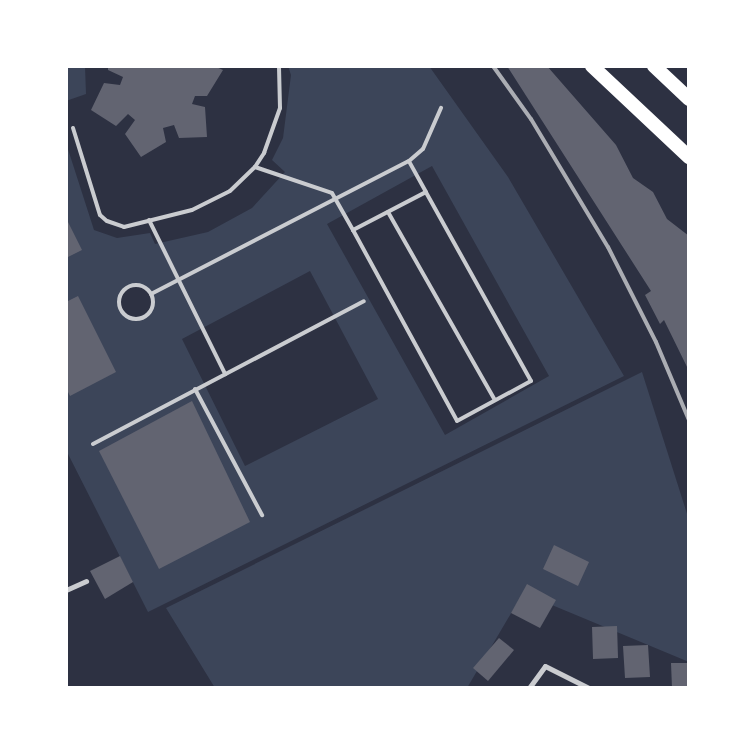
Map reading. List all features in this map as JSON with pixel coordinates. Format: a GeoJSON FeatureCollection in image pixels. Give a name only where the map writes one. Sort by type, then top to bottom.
{"type":"FeatureCollection","features":[{"type":"Feature","properties":{"kind":"highway"},"geometry":{"type":"LineString","coordinates":[[592,66],[689,157]]}},
{"type":"Feature","properties":{"kind":"highway"},"geometry":{"type":"LineString","coordinates":[[654,66],[689,99]]}},
{"type":"Feature","properties":{"kind":"street"},"geometry":{"type":"LineString","coordinates":[[66,590],[86,580]]}},
{"type":"Feature","properties":{"kind":"street"},"geometry":{"type":"LineString","coordinates":[[529,688],[545,666],[590,688]]}},
{"type":"Feature","properties":{"kind":"lane"},"geometry":{"type":"LineString","coordinates":[[73,128],[100,215],[114,226],[124,227],[192,210],[216,199],[256,167],[277,124],[282,88],[279,66]]}},
{"type":"Feature","properties":{"kind":"lane"},"geometry":{"type":"LineString","coordinates":[[151,294],[409,161],[422,148],[441,108]]}},
{"type":"Feature","properties":{"kind":"lane"},"geometry":{"type":"LineString","coordinates":[[256,167],[332,193],[457,421],[531,381],[409,161]]}},
{"type":"Feature","properties":{"kind":"lane"},"geometry":{"type":"LineString","coordinates":[[352,230],[426,192]]}},
{"type":"Feature","properties":{"kind":"lane"},"geometry":{"type":"LineString","coordinates":[[388,212],[495,400]]}},
{"type":"Feature","properties":{"kind":"lane"},"geometry":{"type":"LineString","coordinates":[[149,220],[177,281],[225,374]]}},
{"type":"Feature","properties":{"kind":"lane"},"geometry":{"type":"LineString","coordinates":[[143,286],[151,294],[151,310],[142,318],[131,318],[119,307],[119,295],[126,287],[143,286]]}},
{"type":"Feature","properties":{"kind":"lane"},"geometry":{"type":"LineString","coordinates":[[93,444],[364,301]]}},
{"type":"Feature","properties":{"kind":"lane"},"geometry":{"type":"LineString","coordinates":[[196,390],[262,515]]}},
{"type":"Feature","properties":{"kind":"shaded area"},"geometry":{"type":"Polygon","coordinates":[[[66,66],[85,66],[86,94],[66,101],[66,66]]]}},
{"type":"Feature","properties":{"kind":"shaded area"},"geometry":{"type":"Polygon","coordinates":[[[288,66],[429,66],[508,177],[624,376],[148,612],[66,450],[66,143],[94,230],[117,238],[150,233],[155,244],[208,232],[252,208],[285,172],[272,160],[283,138],[291,75],[288,66]],[[432,166],[327,224],[445,435],[549,376],[432,166]],[[310,271],[182,339],[245,466],[378,399],[310,271]],[[137,284],[122,290],[118,301],[125,316],[136,319],[151,310],[153,300],[148,289],[137,284]]]}},
{"type":"Feature","properties":{"kind":"shaded area"},"geometry":{"type":"Polygon","coordinates":[[[642,372],[689,520],[689,662],[523,593],[467,688],[215,688],[166,608],[642,372]]]}},
{"type":"Feature","properties":{"kind":"building"},"geometry":{"type":"Polygon","coordinates":[[[108,66],[214,66],[223,70],[207,96],[195,96],[192,104],[205,107],[207,137],[179,138],[174,125],[163,128],[166,142],[141,157],[125,134],[135,120],[128,114],[116,126],[91,110],[104,83],[120,85],[123,77],[108,70],[108,66]]]}},
{"type":"Feature","properties":{"kind":"building"},"geometry":{"type":"Polygon","coordinates":[[[507,66],[547,66],[616,145],[633,178],[653,192],[667,219],[689,236],[689,371],[664,320],[660,324],[645,295],[651,291],[507,66]]]}},
{"type":"Feature","properties":{"kind":"building"},"geometry":{"type":"Polygon","coordinates":[[[66,218],[82,250],[66,258],[66,218]]]}},
{"type":"Feature","properties":{"kind":"building"},"geometry":{"type":"Polygon","coordinates":[[[78,296],[116,372],[70,396],[66,388],[66,302],[78,296]]]}},
{"type":"Feature","properties":{"kind":"building"},"geometry":{"type":"Polygon","coordinates":[[[192,401],[250,522],[159,569],[99,451],[192,401]]]}},
{"type":"Feature","properties":{"kind":"building"},"geometry":{"type":"Polygon","coordinates":[[[554,545],[589,562],[578,586],[543,569],[554,545]]]}},
{"type":"Feature","properties":{"kind":"building"},"geometry":{"type":"Polygon","coordinates":[[[120,556],[133,582],[105,599],[90,571],[120,556]]]}},
{"type":"Feature","properties":{"kind":"building"},"geometry":{"type":"Polygon","coordinates":[[[527,584],[556,600],[540,628],[511,613],[527,584]]]}},
{"type":"Feature","properties":{"kind":"building"},"geometry":{"type":"Polygon","coordinates":[[[617,626],[618,658],[593,659],[592,627],[617,626]]]}},
{"type":"Feature","properties":{"kind":"building"},"geometry":{"type":"Polygon","coordinates":[[[499,638],[514,650],[488,681],[473,668],[499,638]]]}},
{"type":"Feature","properties":{"kind":"building"},"geometry":{"type":"Polygon","coordinates":[[[648,645],[650,677],[625,678],[623,646],[648,645]]]}},
{"type":"Feature","properties":{"kind":"building"},"geometry":{"type":"Polygon","coordinates":[[[671,663],[689,663],[689,688],[672,688],[671,663]]]}},
{"type":"Feature","properties":{"kind":"railway"},"geometry":{"type":"LineString","coordinates":[[493,66],[531,119],[608,247],[656,342],[689,420]]}}]}
